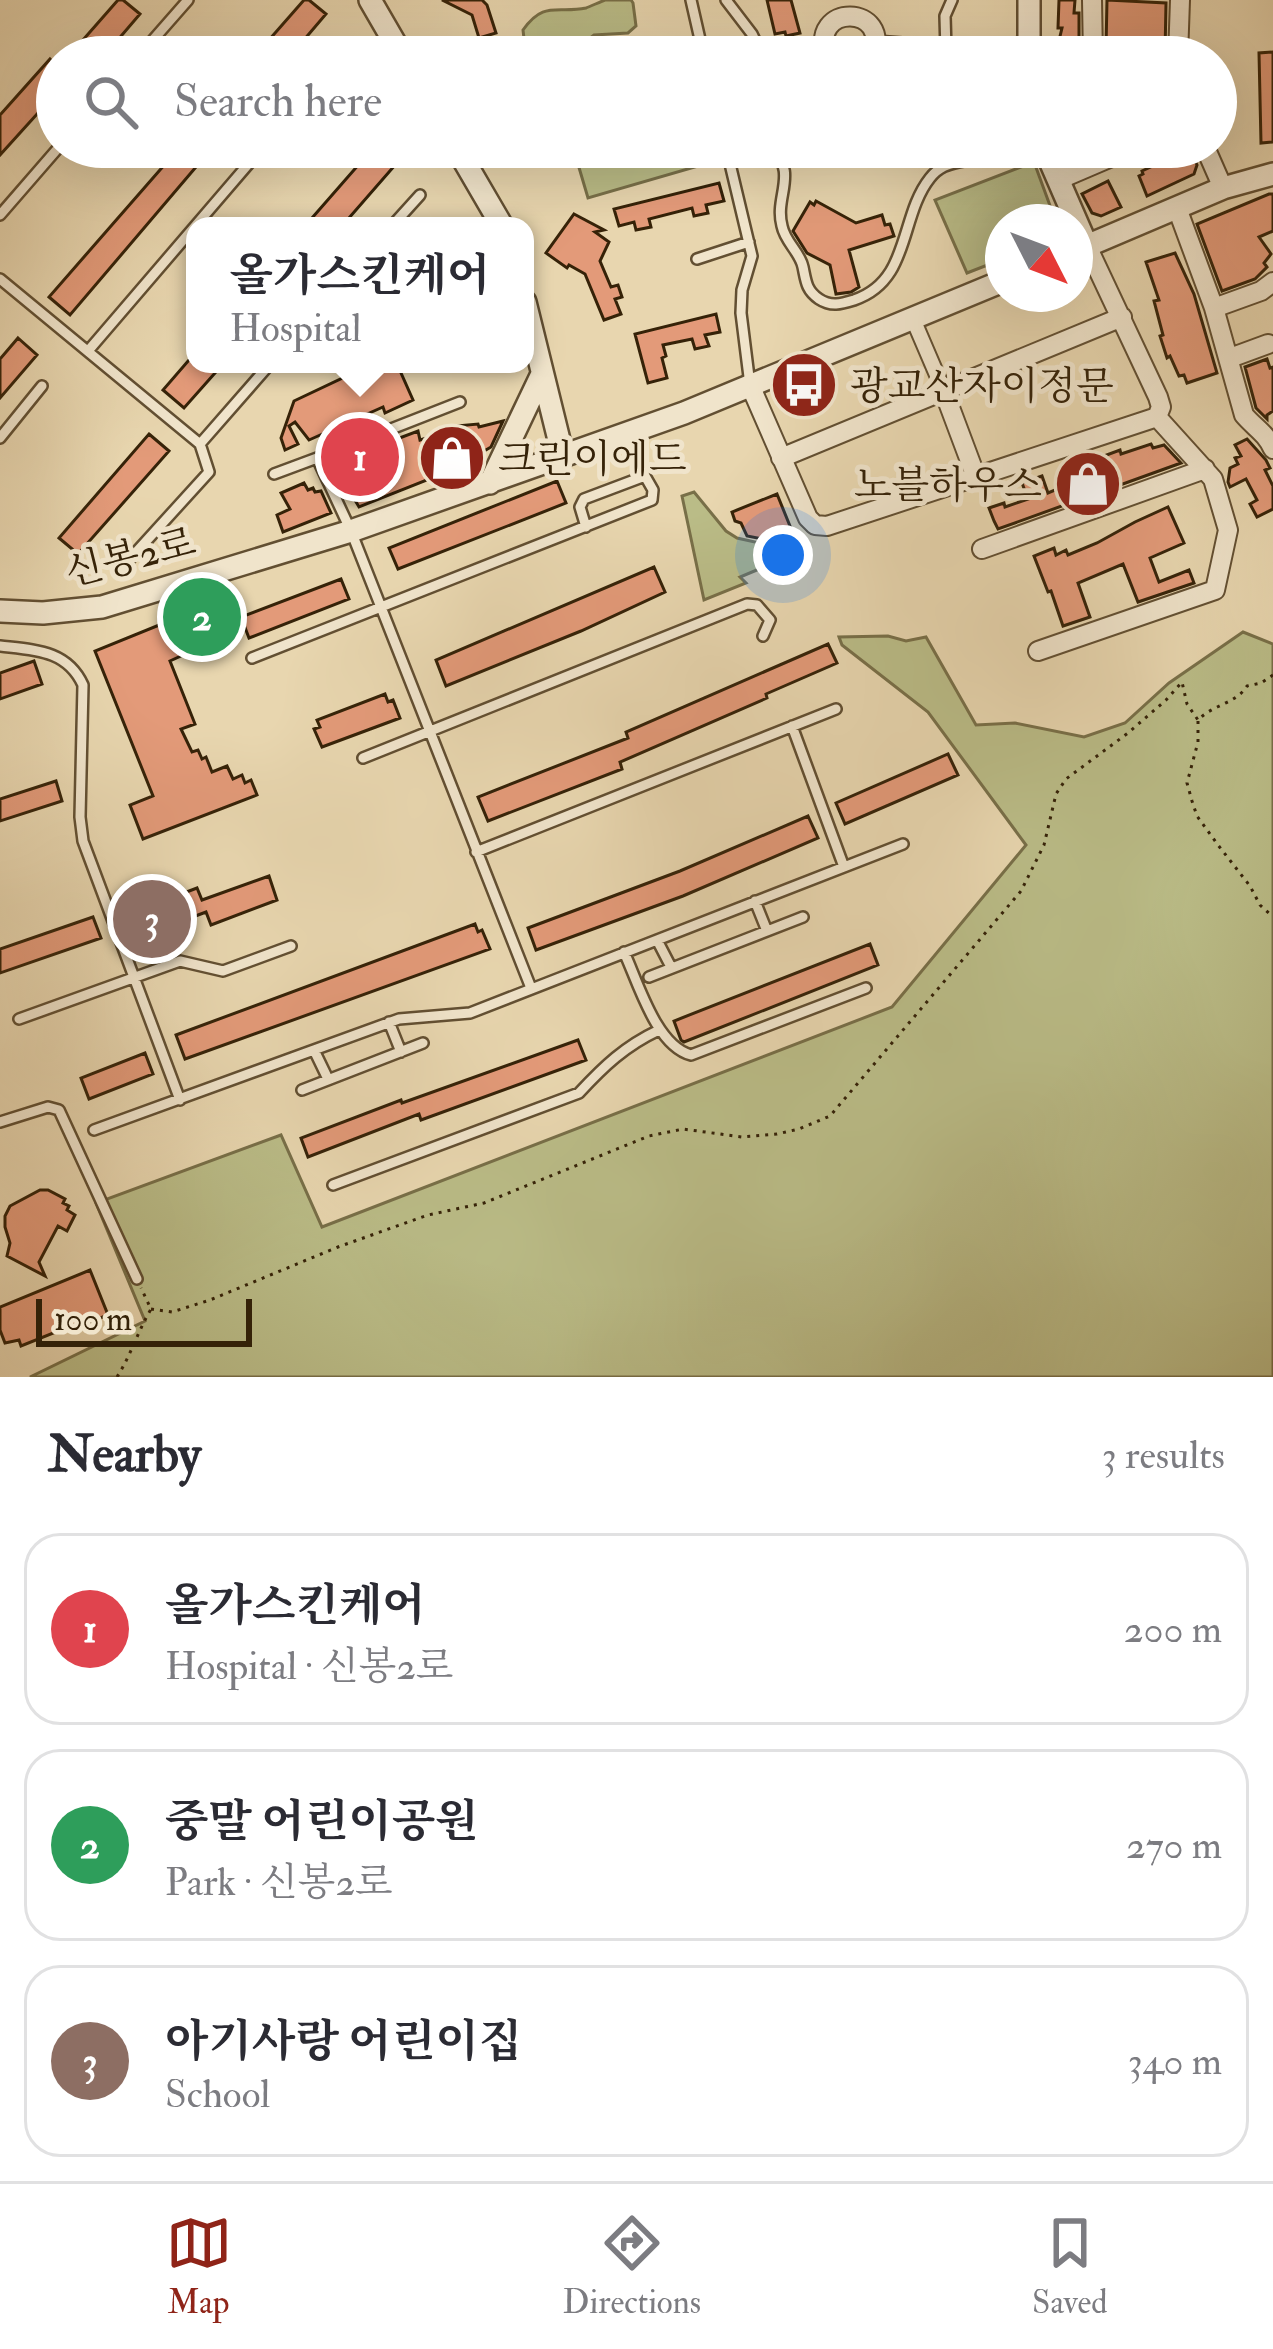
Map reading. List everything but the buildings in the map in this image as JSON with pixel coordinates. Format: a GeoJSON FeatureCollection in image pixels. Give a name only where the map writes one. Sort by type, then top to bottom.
{"type":"FeatureCollection","features":[{"type":"Feature","properties":{"kind":"street"},"geometry":{"type":"LineString","coordinates":[[1029,0],[1029,36]]}},
{"type":"Feature","properties":{"kind":"street"},"geometry":{"type":"LineString","coordinates":[[1092,0],[1093,36]]}},
{"type":"Feature","properties":{"kind":"street"},"geometry":{"type":"LineString","coordinates":[[1179,36],[1180,0]]}},
{"type":"Feature","properties":{"kind":"street"},"geometry":{"type":"LineString","coordinates":[[371,2],[391,36]]}},
{"type":"Feature","properties":{"kind":"street"},"geometry":{"type":"LineString","coordinates":[[825,36],[830,25],[856,8],[873,36]]}},
{"type":"Feature","properties":{"kind":"street"},"geometry":{"type":"LineString","coordinates":[[468,168],[497,217]]}},
{"type":"Feature","properties":{"kind":"street"},"geometry":{"type":"LineString","coordinates":[[1053,168],[1066,204]]}},
{"type":"Feature","properties":{"kind":"street"},"geometry":{"type":"LineString","coordinates":[[1058,180],[1081,168]]}},
{"type":"Feature","properties":{"kind":"street"},"geometry":{"type":"LineString","coordinates":[[1214,168],[1223,188]]}},
{"type":"Feature","properties":{"kind":"street"},"geometry":{"type":"LineString","coordinates":[[1093,244],[1223,188],[1273,174]]}},
{"type":"Feature","properties":{"kind":"street"},"geometry":{"type":"LineString","coordinates":[[1177,208],[1214,308],[1244,415],[1271,436]]}},
{"type":"Feature","properties":{"kind":"street"},"geometry":{"type":"LineString","coordinates":[[1093,269],[1122,317],[1158,398],[1157,417]]}},
{"type":"Feature","properties":{"kind":"street"},"geometry":{"type":"LineString","coordinates":[[1214,308],[1273,282]]}},
{"type":"Feature","properties":{"kind":"street","name":"신봉2로"},"geometry":{"type":"LineString","coordinates":[[0,611],[43,613],[102,607],[351,532],[561,459],[985,289]]}},
{"type":"Feature","properties":{"kind":"street"},"geometry":{"type":"LineString","coordinates":[[782,458],[1122,317]]}},
{"type":"Feature","properties":{"kind":"street"},"geometry":{"type":"LineString","coordinates":[[913,319],[976,476]]}},
{"type":"Feature","properties":{"kind":"street"},"geometry":{"type":"LineString","coordinates":[[534,340],[561,459]]}},
{"type":"Feature","properties":{"kind":"street"},"geometry":{"type":"LineString","coordinates":[[1230,358],[1268,344]]}},
{"type":"Feature","properties":{"kind":"street"},"geometry":{"type":"LineString","coordinates":[[490,483],[542,374]]}},
{"type":"Feature","properties":{"kind":"street"},"geometry":{"type":"LineString","coordinates":[[750,385],[808,518],[815,525],[827,526],[1157,417]]}},
{"type":"Feature","properties":{"kind":"street"},"geometry":{"type":"LineString","coordinates":[[1038,651],[1215,590],[1228,530],[1213,479],[1157,417]]}},
{"type":"Feature","properties":{"kind":"street"},"geometry":{"type":"LineString","coordinates":[[982,549],[1205,469]]}},
{"type":"Feature","properties":{"kind":"lane"},"geometry":{"type":"LineString","coordinates":[[156,36],[188,0]]}},
{"type":"Feature","properties":{"kind":"lane"},"geometry":{"type":"LineString","coordinates":[[726,0],[753,36]]}},
{"type":"Feature","properties":{"kind":"lane"},"geometry":{"type":"LineString","coordinates":[[946,36],[952,0]]}},
{"type":"Feature","properties":{"kind":"lane"},"geometry":{"type":"LineString","coordinates":[[677,5],[691,1],[699,36]]}},
{"type":"Feature","properties":{"kind":"lane"},"geometry":{"type":"LineString","coordinates":[[0,215],[41,168]]}},
{"type":"Feature","properties":{"kind":"lane"},"geometry":{"type":"LineString","coordinates":[[203,217],[245,168]]}},
{"type":"Feature","properties":{"kind":"lane"},"geometry":{"type":"LineString","coordinates":[[731,168],[752,256],[741,313],[750,385]]}},
{"type":"Feature","properties":{"kind":"lane"},"geometry":{"type":"LineString","coordinates":[[784,168],[781,225],[803,265],[804,281],[813,295],[828,304],[862,297],[890,276],[915,203],[939,168]]}},
{"type":"Feature","properties":{"kind":"lane"},"geometry":{"type":"LineString","coordinates":[[400,217],[420,195]]}},
{"type":"Feature","properties":{"kind":"lane"},"geometry":{"type":"LineString","coordinates":[[88,350],[186,236]]}},
{"type":"Feature","properties":{"kind":"lane"},"geometry":{"type":"LineString","coordinates":[[697,259],[749,242]]}},
{"type":"Feature","properties":{"kind":"lane"},"geometry":{"type":"LineString","coordinates":[[0,279],[200,444],[208,472],[129,560]]}},
{"type":"Feature","properties":{"kind":"lane"},"geometry":{"type":"LineString","coordinates":[[200,444],[262,373]]}},
{"type":"Feature","properties":{"kind":"lane"},"geometry":{"type":"LineString","coordinates":[[0,438],[43,386]]}},
{"type":"Feature","properties":{"kind":"lane"},"geometry":{"type":"LineString","coordinates":[[274,474],[460,402]]}},
{"type":"Feature","properties":{"kind":"lane"},"geometry":{"type":"LineString","coordinates":[[317,458],[351,532],[531,988]]}},
{"type":"Feature","properties":{"kind":"lane"},"geometry":{"type":"LineString","coordinates":[[252,658],[652,500],[645,476],[584,499],[580,507],[586,526]]}},
{"type":"Feature","properties":{"kind":"lane"},"geometry":{"type":"LineString","coordinates":[[363,758],[747,604],[758,605],[770,620],[763,636]]}},
{"type":"Feature","properties":{"kind":"lane"},"geometry":{"type":"LineString","coordinates":[[0,646],[60,657],[75,668],[83,685],[83,841],[180,1100]]}},
{"type":"Feature","properties":{"kind":"lane"},"geometry":{"type":"LineString","coordinates":[[476,852],[836,709]]}},
{"type":"Feature","properties":{"kind":"lane"},"geometry":{"type":"LineString","coordinates":[[792,726],[844,867]]}},
{"type":"Feature","properties":{"kind":"lane"},"geometry":{"type":"LineString","coordinates":[[94,1130],[389,1022],[470,1012],[903,844]]}},
{"type":"Feature","properties":{"kind":"lane"},"geometry":{"type":"LineString","coordinates":[[755,901],[767,931]]}},
{"type":"Feature","properties":{"kind":"lane"},"geometry":{"type":"LineString","coordinates":[[649,976],[802,917]]}},
{"type":"Feature","properties":{"kind":"lane"},"geometry":{"type":"LineString","coordinates":[[657,940],[671,968]]}},
{"type":"Feature","properties":{"kind":"lane"},"geometry":{"type":"LineString","coordinates":[[19,1019],[180,961],[223,971],[291,946]]}},
{"type":"Feature","properties":{"kind":"lane"},"geometry":{"type":"LineString","coordinates":[[624,952],[659,1030],[681,1052],[691,1055],[866,988]]}},
{"type":"Feature","properties":{"kind":"lane"},"geometry":{"type":"LineString","coordinates":[[389,1022],[401,1052]]}},
{"type":"Feature","properties":{"kind":"lane"},"geometry":{"type":"LineString","coordinates":[[333,1186],[579,1093],[623,1049],[659,1030]]}},
{"type":"Feature","properties":{"kind":"lane"},"geometry":{"type":"LineString","coordinates":[[302,1090],[423,1043]]}},
{"type":"Feature","properties":{"kind":"lane"},"geometry":{"type":"LineString","coordinates":[[314,1050],[328,1079]]}},
{"type":"Feature","properties":{"kind":"lane"},"geometry":{"type":"LineString","coordinates":[[0,1122],[48,1107],[59,1110],[136,1279]]}},
{"type":"Feature","properties":{"kind":"path"},"geometry":{"type":"LineString","coordinates":[[1273,676],[1204,712],[1198,720],[1198,742],[1187,783],[1197,816],[1273,917]]}},
{"type":"Feature","properties":{"kind":"path"},"geometry":{"type":"LineString","coordinates":[[151,1309],[172,1312],[210,1300],[338,1247],[428,1215],[484,1203],[650,1136],[683,1130],[742,1137],[777,1134],[830,1116],[1021,891],[1044,845],[1056,794],[1066,779],[1128,733],[1182,682],[1186,704],[1198,720]]}},
{"type":"Feature","properties":{"kind":"path"},"geometry":{"type":"LineString","coordinates":[[136,1279],[151,1309]]}},
{"type":"Feature","properties":{"kind":"path"},"geometry":{"type":"LineString","coordinates":[[117,1377],[151,1309]]}},
{"type":"Feature","properties":{"kind":"green space"},"geometry":{"type":"Polygon","coordinates":[[[605,0],[631,0],[636,26],[628,33],[524,36],[523,30],[545,11],[586,8],[605,0]]]}},
{"type":"Feature","properties":{"kind":"green space"},"geometry":{"type":"Polygon","coordinates":[[[579,168],[691,168],[588,198],[579,168]]]}},
{"type":"Feature","properties":{"kind":"green space"},"geometry":{"type":"Polygon","coordinates":[[[1018,168],[1036,168],[1049,204],[985,204],[985,266],[967,273],[935,200],[1018,168]]]}},
{"type":"Feature","properties":{"kind":"green space"},"geometry":{"type":"Polygon","coordinates":[[[694,492],[737,538],[800,552],[740,577],[746,583],[704,600],[682,496],[694,492]]]}},
{"type":"Feature","properties":{"kind":"green space"},"geometry":{"type":"Polygon","coordinates":[[[1243,632],[1273,644],[1273,1377],[30,1377],[145,1321],[96,1203],[281,1135],[322,1227],[892,1007],[1026,845],[928,712],[842,645],[839,637],[888,636],[906,641],[926,637],[976,725],[1015,723],[1084,737],[1125,723],[1169,683],[1243,632]]]}},
{"type":"Feature","properties":{"kind":"place","name":"광교산자이정문"},"geometry":{"type":"Point","coordinates":[804,385]}},
{"type":"Feature","properties":{"kind":"place","name":"올가스킨케어"},"geometry":{"type":"Point","coordinates":[360,457]}},
{"type":"Feature","properties":{"kind":"place","name":"크린이에드"},"geometry":{"type":"Point","coordinates":[452,458]}},
{"type":"Feature","properties":{"kind":"place","name":"노블하우스"},"geometry":{"type":"Point","coordinates":[1088,484]}},
{"type":"Feature","properties":{"kind":"place","name":"중말 어린이공원"},"geometry":{"type":"Point","coordinates":[202,617]}},
{"type":"Feature","properties":{"kind":"place","name":"아기사랑 어린이집"},"geometry":{"type":"Point","coordinates":[152,919]}}]}
